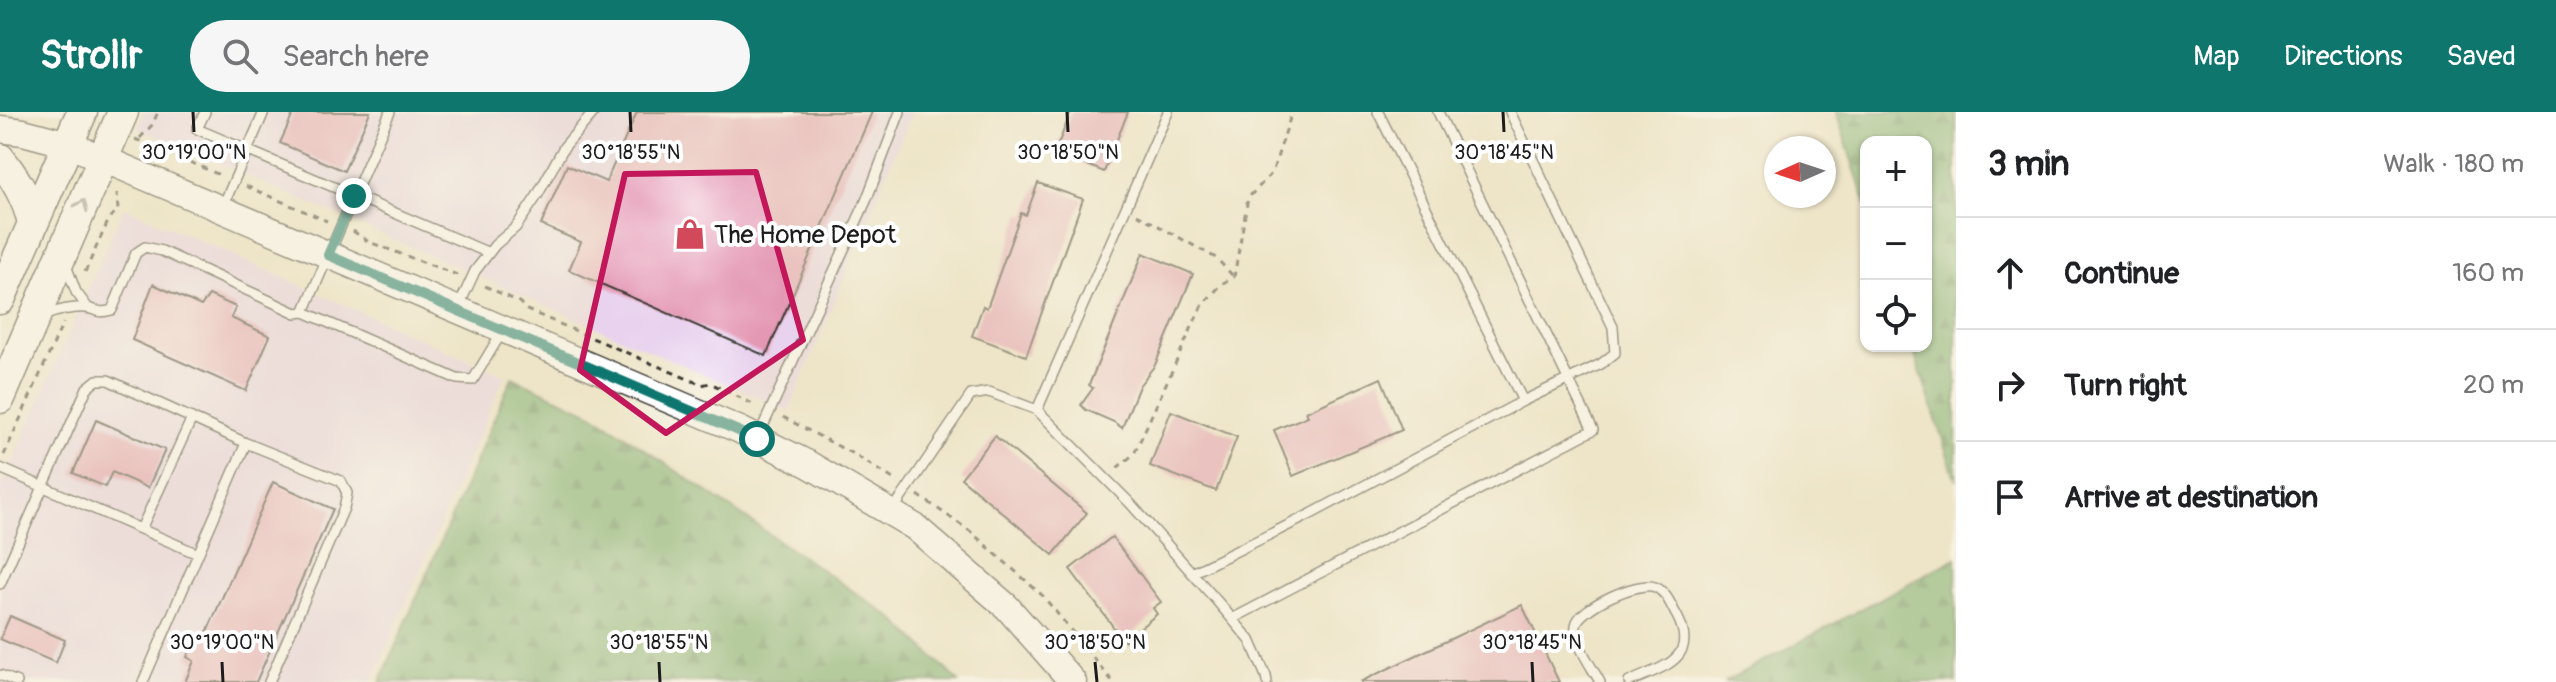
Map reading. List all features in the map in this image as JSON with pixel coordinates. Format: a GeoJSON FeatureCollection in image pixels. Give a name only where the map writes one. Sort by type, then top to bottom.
{"type":"FeatureCollection","features":[{"type":"Feature","properties":{"kind":"main road"},"geometry":{"type":"LineString","coordinates":[[0,299],[82,112]]}},
{"type":"Feature","properties":{"kind":"main road"},"geometry":{"type":"LineString","coordinates":[[0,398],[123,112]]}},
{"type":"Feature","properties":{"kind":"main road"},"geometry":{"type":"LineString","coordinates":[[0,159],[14,176],[33,222]]}},
{"type":"Feature","properties":{"kind":"street"},"geometry":{"type":"LineString","coordinates":[[0,129],[68,144],[504,329],[808,464],[915,527],[1007,607],[1073,682]]}},
{"type":"Feature","properties":{"kind":"lane"},"geometry":{"type":"LineString","coordinates":[[205,112],[197,129],[489,253]]}},
{"type":"Feature","properties":{"kind":"lane"},"geometry":{"type":"LineString","coordinates":[[221,209],[264,112]]}},
{"type":"Feature","properties":{"kind":"lane"},"geometry":{"type":"LineString","coordinates":[[304,312],[390,112]]}},
{"type":"Feature","properties":{"kind":"lane"},"geometry":{"type":"LineString","coordinates":[[458,310],[475,271],[516,227],[564,147],[594,112]]}},
{"type":"Feature","properties":{"kind":"lane"},"geometry":{"type":"LineString","coordinates":[[757,439],[866,201],[900,112]]}},
{"type":"Feature","properties":{"kind":"lane"},"geometry":{"type":"LineString","coordinates":[[1037,410],[1168,112]]}},
{"type":"Feature","properties":{"kind":"lane"},"geometry":{"type":"LineString","coordinates":[[1378,112],[1523,401]]}},
{"type":"Feature","properties":{"kind":"lane"},"geometry":{"type":"LineString","coordinates":[[1232,619],[1593,430],[1438,112]]}},
{"type":"Feature","properties":{"kind":"lane"},"geometry":{"type":"LineString","coordinates":[[1192,573],[1311,514],[1523,401],[1601,364],[1615,353],[1613,327],[1510,112]]}},
{"type":"Feature","properties":{"kind":"lane"},"geometry":{"type":"LineString","coordinates":[[62,251],[76,292],[88,308],[98,313],[112,310],[136,253],[145,247],[162,251],[296,313],[304,312],[457,379],[473,380],[504,329]]}},
{"type":"Feature","properties":{"kind":"lane"},"geometry":{"type":"LineString","coordinates":[[33,320],[53,312],[88,308]]}},
{"type":"Feature","properties":{"kind":"lane"},"geometry":{"type":"LineString","coordinates":[[0,584],[87,388],[97,380],[108,380],[246,443],[341,481],[347,493],[339,520],[269,682]]}},
{"type":"Feature","properties":{"kind":"lane"},"geometry":{"type":"LineString","coordinates":[[891,513],[971,395],[989,392],[1037,410],[1105,478],[1250,640],[1267,682]]}},
{"type":"Feature","properties":{"kind":"lane"},"geometry":{"type":"LineString","coordinates":[[141,529],[192,418]]}},
{"type":"Feature","properties":{"kind":"lane"},"geometry":{"type":"LineString","coordinates":[[143,682],[246,443]]}},
{"type":"Feature","properties":{"kind":"lane"},"geometry":{"type":"LineString","coordinates":[[0,468],[198,554]]}},
{"type":"Feature","properties":{"kind":"lane"},"geometry":{"type":"LineString","coordinates":[[1600,682],[1580,645],[1576,625],[1582,614],[1637,586],[1654,586],[1664,594],[1683,628],[1685,645],[1678,659],[1629,682]]}},
{"type":"Feature","properties":{"kind":"lane"},"geometry":{"type":"LineString","coordinates":[[0,675],[17,682]]}},
{"type":"Feature","properties":{"kind":"path"},"geometry":{"type":"LineString","coordinates":[[1234,277],[1248,198],[1272,173],[1292,112]]}},
{"type":"Feature","properties":{"kind":"path"},"geometry":{"type":"LineString","coordinates":[[1125,208],[1216,258],[1234,277]]}},
{"type":"Feature","properties":{"kind":"path"},"geometry":{"type":"LineString","coordinates":[[1105,478],[1134,454],[1202,305],[1223,283],[1234,277]]}},
{"type":"Feature","properties":{"kind":"highlighted area"},"geometry":{"type":"Polygon","coordinates":[[[756,172],[803,340],[666,433],[580,370],[625,174],[756,172]]]}},
{"type":"Feature","properties":{"kind":"shaded area"},"geometry":{"type":"Polygon","coordinates":[[[144,112],[912,112],[789,411],[137,128],[144,112]]]}},
{"type":"Feature","properties":{"kind":"shaded area"},"geometry":{"type":"Polygon","coordinates":[[[124,207],[504,376],[372,682],[0,682],[0,491],[124,207]]]}},
{"type":"Feature","properties":{"kind":"green space"},"geometry":{"type":"Polygon","coordinates":[[[1836,112],[1956,112],[1956,481],[1914,352],[1932,352],[1932,136],[1860,136],[1860,186],[1836,112]]]}},
{"type":"Feature","properties":{"kind":"green space"},"geometry":{"type":"Polygon","coordinates":[[[512,377],[593,414],[894,619],[959,682],[380,682],[512,377]]]}},
{"type":"Feature","properties":{"kind":"green space"},"geometry":{"type":"Polygon","coordinates":[[[1956,558],[1956,682],[1725,682],[1956,558]]]}},
{"type":"Feature","properties":{"kind":"building"},"geometry":{"type":"Polygon","coordinates":[[[294,112],[370,112],[344,171],[280,143],[294,112]]]}},
{"type":"Feature","properties":{"kind":"building","name":"The Home Depot"},"geometry":{"type":"Polygon","coordinates":[[[637,112],[872,112],[766,356],[569,270],[581,242],[541,225],[567,165],[606,182],[637,112]]]}},
{"type":"Feature","properties":{"kind":"building"},"geometry":{"type":"Polygon","coordinates":[[[1071,112],[1128,112],[1104,172],[1055,152],[1071,112]]]}},
{"type":"Feature","properties":{"kind":"building"},"geometry":{"type":"Polygon","coordinates":[[[1038,183],[1083,199],[1026,356],[972,336],[983,306],[987,308],[1021,213],[1026,215],[1038,183]]]}},
{"type":"Feature","properties":{"kind":"building"},"geometry":{"type":"Polygon","coordinates":[[[1143,253],[1193,274],[1155,365],[1139,386],[1122,428],[1081,405],[1093,388],[1089,385],[1143,253]]]}},
{"type":"Feature","properties":{"kind":"building"},"geometry":{"type":"Polygon","coordinates":[[[153,284],[201,306],[209,295],[236,307],[231,318],[270,336],[246,391],[132,340],[153,284]]]}},
{"type":"Feature","properties":{"kind":"building"},"geometry":{"type":"Polygon","coordinates":[[[1381,378],[1402,430],[1293,476],[1274,430],[1381,378]]]}},
{"type":"Feature","properties":{"kind":"building"},"geometry":{"type":"Polygon","coordinates":[[[1171,411],[1237,437],[1216,491],[1150,466],[1171,411]]]}},
{"type":"Feature","properties":{"kind":"building"},"geometry":{"type":"Polygon","coordinates":[[[96,420],[165,450],[148,488],[112,472],[105,487],[73,473],[96,420]]]}},
{"type":"Feature","properties":{"kind":"building"},"geometry":{"type":"Polygon","coordinates":[[[995,436],[1087,513],[1053,555],[961,478],[995,436]]]}},
{"type":"Feature","properties":{"kind":"building"},"geometry":{"type":"Polygon","coordinates":[[[273,482],[333,509],[256,682],[185,682],[194,661],[187,657],[196,636],[204,639],[273,482]]]}},
{"type":"Feature","properties":{"kind":"building"},"geometry":{"type":"Polygon","coordinates":[[[1112,537],[1161,602],[1153,608],[1157,614],[1124,641],[1070,569],[1112,537]]]}},
{"type":"Feature","properties":{"kind":"building"},"geometry":{"type":"Polygon","coordinates":[[[1522,605],[1559,682],[1360,682],[1522,605]]]}},
{"type":"Feature","properties":{"kind":"building"},"geometry":{"type":"Polygon","coordinates":[[[10,616],[65,640],[56,663],[0,639],[10,616]]]}},
{"type":"Feature","properties":{"kind":"place","name":"The Home Depot"},"geometry":{"type":"Point","coordinates":[690,234]}},
{"type":"Feature","properties":{"kind":"route"},"geometry":{"type":"LineString","coordinates":[[354,196],[328,255],[757,439]]}}]}
